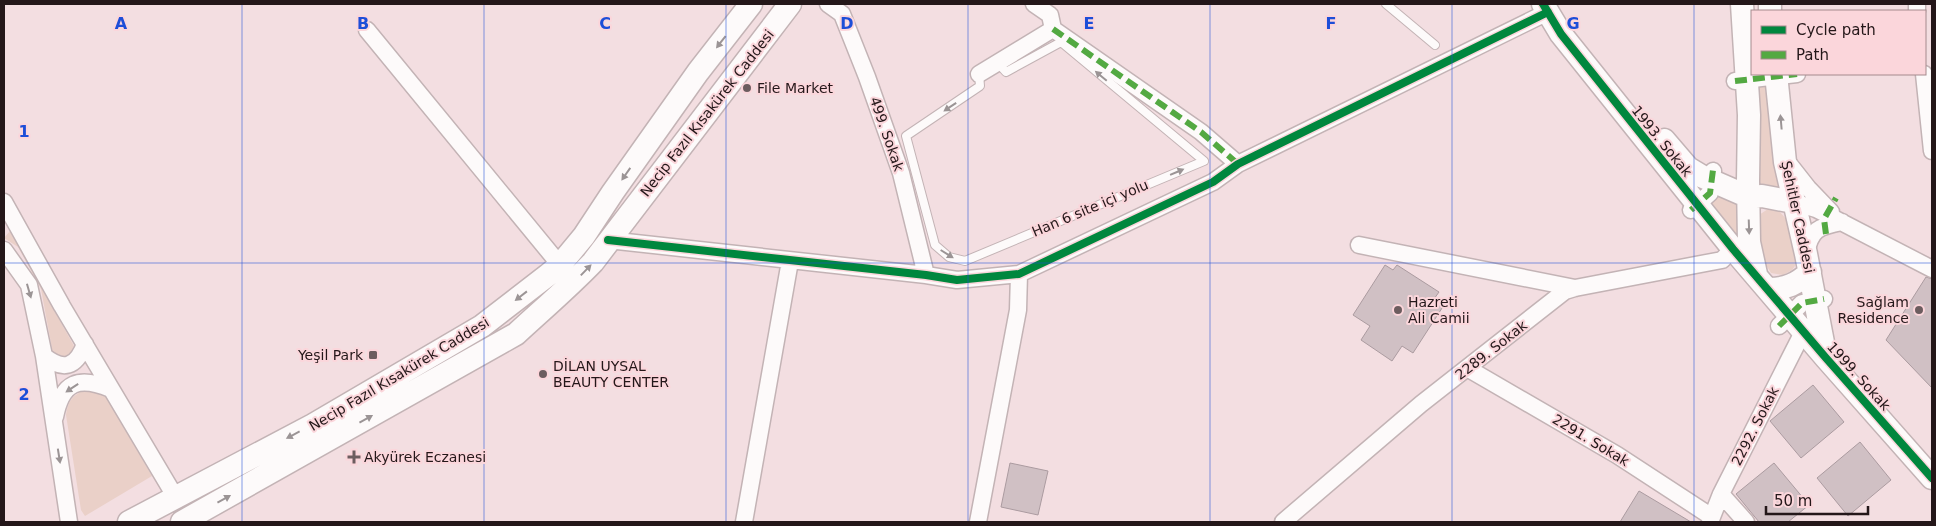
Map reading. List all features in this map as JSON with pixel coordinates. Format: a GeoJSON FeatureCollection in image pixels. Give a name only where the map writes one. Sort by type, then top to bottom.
{"type":"FeatureCollection","features":[{"type":"Feature","properties":{"kind":"main road","name":"Necip Fazıl Kısakürek Caddesi"},"geometry":{"type":"LineString","coordinates":[[129,522],[313,425],[482,326],[560,265],[584,236],[698,72],[751,4]]}},
{"type":"Feature","properties":{"kind":"main road","name":"Necip Fazıl Kısakürek Caddesi"},"geometry":{"type":"LineString","coordinates":[[187,521],[516,334],[546,305],[569,287],[593,262],[790,4]]}},
{"type":"Feature","properties":{"kind":"main road"},"geometry":{"type":"LineString","coordinates":[[1742,4],[1741,80],[1748,142],[1749,242],[1762,282],[1781,289],[1801,280],[1808,263]]}},
{"type":"Feature","properties":{"kind":"main road","name":"1993. Sokak"},"geometry":{"type":"LineString","coordinates":[[1545,8],[1576,33],[1688,168],[1713,177],[1749,197]]}},
{"type":"Feature","properties":{"kind":"main road","name":"1993. Sokak"},"geometry":{"type":"LineString","coordinates":[[1545,8],[1560,34],[1694,207],[1762,282]]}},
{"type":"Feature","properties":{"kind":"main road","name":"Şehitler Caddesi"},"geometry":{"type":"LineString","coordinates":[[1783,75],[1784,157],[1808,263],[1820,300],[1826,358]]}},
{"type":"Feature","properties":{"kind":"main road"},"geometry":{"type":"LineString","coordinates":[[1713,177],[1730,172],[1740,163],[1748,142]]}},
{"type":"Feature","properties":{"kind":"main road"},"geometry":{"type":"LineString","coordinates":[[1749,197],[1762,196],[1793,202]]}},
{"type":"Feature","properties":{"kind":"main road"},"geometry":{"type":"LineString","coordinates":[[584,236],[608,240]]}},
{"type":"Feature","properties":{"kind":"main road","name":"1999. Sokak"},"geometry":{"type":"LineString","coordinates":[[1762,282],[1791,324],[1826,358],[1932,478]]}},
{"type":"Feature","properties":{"kind":"main road"},"geometry":{"type":"LineString","coordinates":[[176,498],[187,521]]}},
{"type":"Feature","properties":{"kind":"street","name":"499. Sokak"},"geometry":{"type":"LineString","coordinates":[[828,4],[842,14],[882,120],[901,173],[926,274]]}},
{"type":"Feature","properties":{"kind":"street"},"geometry":{"type":"LineString","coordinates":[[1034,4],[1051,22],[1201,132],[1238,164]]}},
{"type":"Feature","properties":{"kind":"street"},"geometry":{"type":"LineString","coordinates":[[608,240],[790,261],[926,274],[957,280],[1019,274],[1213,182],[1238,164],[1545,8]]}},
{"type":"Feature","properties":{"kind":"street"},"geometry":{"type":"LineString","coordinates":[[979,74],[998,63],[1051,22]]}},
{"type":"Feature","properties":{"kind":"street"},"geometry":{"type":"LineString","coordinates":[[367,30],[560,265]]}},
{"type":"Feature","properties":{"kind":"street"},"geometry":{"type":"LineString","coordinates":[[1741,80],[1783,75]]}},
{"type":"Feature","properties":{"kind":"street"},"geometry":{"type":"LineString","coordinates":[[1924,75],[1932,151]]}},
{"type":"Feature","properties":{"kind":"street"},"geometry":{"type":"LineString","coordinates":[[1784,157],[1831,217]]}},
{"type":"Feature","properties":{"kind":"street"},"geometry":{"type":"LineString","coordinates":[[1694,207],[1710,193],[1713,177]]}},
{"type":"Feature","properties":{"kind":"street"},"geometry":{"type":"LineString","coordinates":[[4,202],[8,218],[4,228]]}},
{"type":"Feature","properties":{"kind":"street"},"geometry":{"type":"LineString","coordinates":[[4,202],[84,344],[176,498]]}},
{"type":"Feature","properties":{"kind":"street"},"geometry":{"type":"LineString","coordinates":[[1793,202],[1816,209],[1932,269]]}},
{"type":"Feature","properties":{"kind":"street"},"geometry":{"type":"LineString","coordinates":[[1808,263],[1810,236],[1831,217]]}},
{"type":"Feature","properties":{"kind":"street"},"geometry":{"type":"LineString","coordinates":[[1359,245],[1575,288]]}},
{"type":"Feature","properties":{"kind":"street","name":"2289. Sokak"},"geometry":{"type":"LineString","coordinates":[[1284,522],[1420,404],[1565,291],[1722,260],[1733,249]]}},
{"type":"Feature","properties":{"kind":"street"},"geometry":{"type":"LineString","coordinates":[[4,250],[29,285],[44,356],[69,522]]}},
{"type":"Feature","properties":{"kind":"street"},"geometry":{"type":"LineString","coordinates":[[744,522],[790,261]]}},
{"type":"Feature","properties":{"kind":"street"},"geometry":{"type":"LineString","coordinates":[[978,522],[1018,310],[1019,274]]}},
{"type":"Feature","properties":{"kind":"street"},"geometry":{"type":"LineString","coordinates":[[1791,324],[1802,303],[1820,300]]}},
{"type":"Feature","properties":{"kind":"street","name":"2292. Sokak"},"geometry":{"type":"LineString","coordinates":[[1711,520],[1791,324]]}},
{"type":"Feature","properties":{"kind":"street"},"geometry":{"type":"LineString","coordinates":[[44,356],[55,365],[66,366],[80,357],[84,344]]}},
{"type":"Feature","properties":{"kind":"street","name":"2291. Sokak"},"geometry":{"type":"LineString","coordinates":[[1467,368],[1617,455],[1711,520]]}},
{"type":"Feature","properties":{"kind":"street"},"geometry":{"type":"LineString","coordinates":[[54,424],[61,397],[67,390],[78,383],[94,382],[111,389]]}},
{"type":"Feature","properties":{"kind":"street"},"geometry":{"type":"LineString","coordinates":[[1721,494],[1746,522]]}},
{"type":"Feature","properties":{"kind":"lane"},"geometry":{"type":"LineString","coordinates":[[1386,4],[1435,45]]}},
{"type":"Feature","properties":{"kind":"lane","name":"Han 6 site içi yolu"},"geometry":{"type":"LineString","coordinates":[[979,74],[980,86],[906,136],[934,245],[949,257],[964,261],[1204,161],[1061,42],[1006,72],[998,63]]}},
{"type":"Feature","properties":{"kind":"shaded area"},"geometry":{"type":"Polygon","coordinates":[[[1756,75],[1763,75],[1783,193],[1756,189],[1756,75]]]}},
{"type":"Feature","properties":{"kind":"shaded area"},"geometry":{"type":"Polygon","coordinates":[[[1683,173],[1736,201],[1739,205],[1742,249],[1683,173]]]}},
{"type":"Feature","properties":{"kind":"shaded area"},"geometry":{"type":"Polygon","coordinates":[[[1768,209],[1777,209],[1788,221],[1796,259],[1792,270],[1783,275],[1771,273],[1763,260],[1757,218],[1768,209]]]}},
{"type":"Feature","properties":{"kind":"shaded area"},"geometry":{"type":"Polygon","coordinates":[[[10,231],[74,346],[70,354],[65,358],[62,359],[53,354],[41,289],[18,247],[4,238],[10,231]]]}},
{"type":"Feature","properties":{"kind":"shaded area"},"geometry":{"type":"Polygon","coordinates":[[[84,390],[96,391],[105,395],[152,476],[85,516],[81,510],[66,415],[71,400],[76,394],[84,390]]]}},
{"type":"Feature","properties":{"kind":"building","name":"Hazreti Ali Camii"},"geometry":{"type":"Polygon","coordinates":[[[1385,265],[1393,270],[1397,265],[1439,292],[1434,299],[1444,305],[1413,353],[1402,346],[1392,361],[1361,340],[1370,326],[1353,315],[1385,265]]]}},
{"type":"Feature","properties":{"kind":"building","name":"Sağlam Residence"},"geometry":{"type":"Polygon","coordinates":[[[1926,277],[1932,279],[1932,388],[1886,340],[1926,277]]]}},
{"type":"Feature","properties":{"kind":"building"},"geometry":{"type":"Polygon","coordinates":[[[1813,385],[1844,422],[1801,458],[1770,421],[1813,385]]]}},
{"type":"Feature","properties":{"kind":"building"},"geometry":{"type":"Polygon","coordinates":[[[1860,442],[1891,480],[1848,516],[1817,478],[1860,442]]]}},
{"type":"Feature","properties":{"kind":"building"},"geometry":{"type":"Polygon","coordinates":[[[1010,463],[1048,471],[1038,515],[1001,507],[1010,463]]]}},
{"type":"Feature","properties":{"kind":"building"},"geometry":{"type":"Polygon","coordinates":[[[1774,463],[1809,505],[1788,522],[1759,522],[1736,494],[1774,463]]]}},
{"type":"Feature","properties":{"kind":"building"},"geometry":{"type":"Polygon","coordinates":[[[1639,491],[1691,522],[1620,522],[1639,491]]]}},
{"type":"Feature","properties":{"kind":"marked path"},"geometry":{"type":"LineString","coordinates":[[1053,29],[1201,132],[1238,164]]}},
{"type":"Feature","properties":{"kind":"marked path"},"geometry":{"type":"LineString","coordinates":[[1735,81],[1788,75]]}},
{"type":"Feature","properties":{"kind":"marked path"},"geometry":{"type":"LineString","coordinates":[[1691,210],[1710,193],[1713,170]]}},
{"type":"Feature","properties":{"kind":"marked path"},"geometry":{"type":"LineString","coordinates":[[1826,234],[1824,219],[1836,198]]}},
{"type":"Feature","properties":{"kind":"marked path"},"geometry":{"type":"LineString","coordinates":[[1779,326],[1802,303],[1824,299]]}},
{"type":"Feature","properties":{"kind":"cycle path"},"geometry":{"type":"LineString","coordinates":[[1543,4],[1561,34],[1733,249],[1932,478]]}},
{"type":"Feature","properties":{"kind":"cycle path"},"geometry":{"type":"LineString","coordinates":[[608,240],[957,280],[1019,274],[1213,182],[1238,164],[1548,12]]}},
{"type":"Feature","properties":{"kind":"place","name":"File Market"},"geometry":{"type":"Point","coordinates":[747,88]}},
{"type":"Feature","properties":{"kind":"place","name":"Hazreti Ali Camii"},"geometry":{"type":"Point","coordinates":[1398,310]}},
{"type":"Feature","properties":{"kind":"place","name":"Sağlam Residence"},"geometry":{"type":"Point","coordinates":[1919,310]}},
{"type":"Feature","properties":{"kind":"place","name":"Yeşil Park"},"geometry":{"type":"Point","coordinates":[373,355]}},
{"type":"Feature","properties":{"kind":"place","name":"DİLAN UYSAL BEAUTY CENTER"},"geometry":{"type":"Point","coordinates":[543,374]}},
{"type":"Feature","properties":{"kind":"place","name":"Akyürek Eczanesi"},"geometry":{"type":"Point","coordinates":[354,457]}}]}
